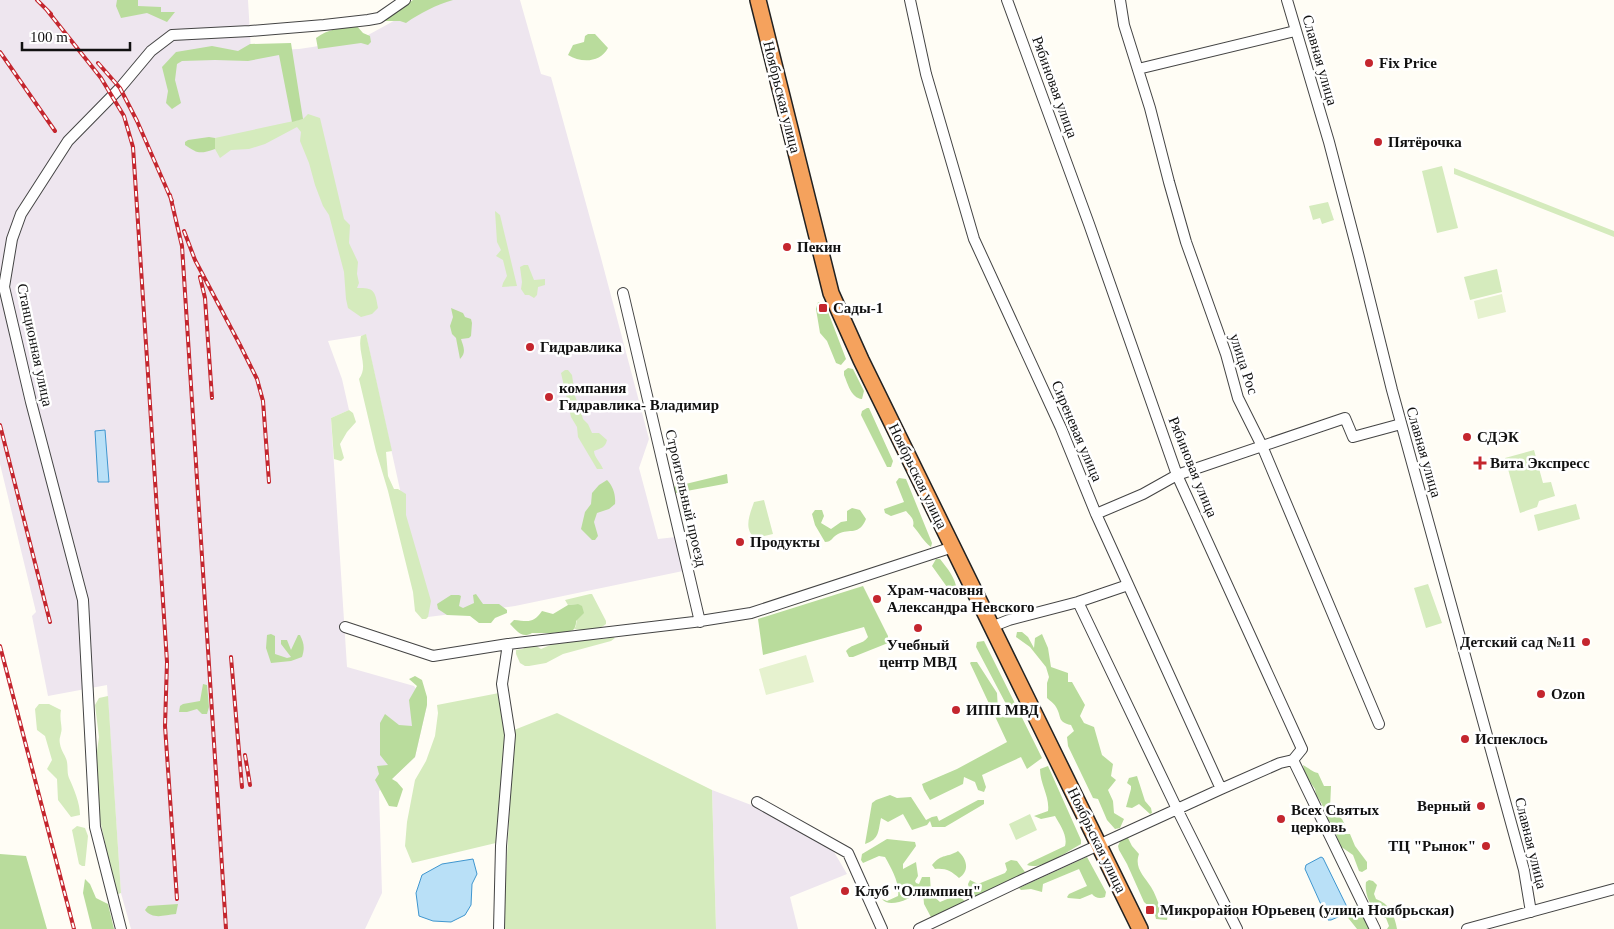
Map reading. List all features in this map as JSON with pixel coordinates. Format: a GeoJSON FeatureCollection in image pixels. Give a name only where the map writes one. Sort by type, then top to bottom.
{"type":"FeatureCollection","features":[{"type":"Feature","properties":{"kind":"highway","name":"Ноябрьская улица"},"geometry":{"type":"LineString","coordinates":[[758,0],[831,293],[861,360],[1140,929]]}},
{"type":"Feature","properties":{"kind":"street","name":"Станционная улица"},"geometry":{"type":"LineString","coordinates":[[120,929],[95,827],[83,600],[31,402],[4,287],[12,239],[21,214],[68,141],[120,88],[151,51],[172,35],[250,31],[368,20],[379,18],[405,0]]}},
{"type":"Feature","properties":{"kind":"street","name":"Сиреневая улица"},"geometry":{"type":"LineString","coordinates":[[910,0],[926,74],[974,239],[1061,428],[1096,514],[1221,789]]}},
{"type":"Feature","properties":{"kind":"street","name":"Рябиновая улица"},"geometry":{"type":"LineString","coordinates":[[1007,0],[1089,224],[1177,474],[1302,749],[1293,760]]}},
{"type":"Feature","properties":{"kind":"street","name":"улица Рос"},"geometry":{"type":"LineString","coordinates":[[1120,0],[1124,25],[1186,242],[1226,354],[1238,398],[1262,446],[1378,724]]}},
{"type":"Feature","properties":{"kind":"street","name":"Славная улица"},"geometry":{"type":"LineString","coordinates":[[1287,0],[1328,142],[1401,424],[1524,870],[1531,912]]}},
{"type":"Feature","properties":{"kind":"street"},"geometry":{"type":"LineString","coordinates":[[1138,69],[1295,31]]}},
{"type":"Feature","properties":{"kind":"street","name":"Строительный проезд"},"geometry":{"type":"LineString","coordinates":[[623,293],[700,622]]}},
{"type":"Feature","properties":{"kind":"street"},"geometry":{"type":"LineString","coordinates":[[1096,514],[1143,494],[1177,474],[1345,418],[1352,437],[1401,424]]}},
{"type":"Feature","properties":{"kind":"street"},"geometry":{"type":"LineString","coordinates":[[345,627],[433,656],[508,644],[700,622],[751,613],[953,547]]}},
{"type":"Feature","properties":{"kind":"street"},"geometry":{"type":"LineString","coordinates":[[991,627],[1078,602],[1128,585]]}},
{"type":"Feature","properties":{"kind":"street"},"geometry":{"type":"LineString","coordinates":[[1078,602],[1236,929]]}},
{"type":"Feature","properties":{"kind":"street"},"geometry":{"type":"LineString","coordinates":[[499,929],[501,846],[510,735],[502,684],[508,644]]}},
{"type":"Feature","properties":{"kind":"street"},"geometry":{"type":"LineString","coordinates":[[919,929],[1221,789],[1280,763],[1293,760],[1375,929]]}},
{"type":"Feature","properties":{"kind":"street"},"geometry":{"type":"LineString","coordinates":[[758,802],[848,853],[882,929]]}},
{"type":"Feature","properties":{"kind":"street"},"geometry":{"type":"LineString","coordinates":[[1467,929],[1614,889]]}},
{"type":"Feature","properties":{"kind":"shaded area"},"geometry":{"type":"Polygon","coordinates":[[[0,0],[248,0],[251,51],[299,49],[359,40],[432,0],[520,0],[541,74],[551,77],[649,439],[639,468],[658,539],[676,537],[683,571],[515,606],[428,617],[366,335],[328,341],[342,379],[349,410],[331,418],[347,667],[414,686],[427,705],[415,757],[379,791],[382,893],[365,929],[131,929],[121,893],[107,685],[48,696],[32,616],[36,612],[0,464],[0,0]]]}},
{"type":"Feature","properties":{"kind":"shaded area"},"geometry":{"type":"Polygon","coordinates":[[[712,790],[759,808],[816,837],[834,852],[847,874],[790,897],[798,929],[716,929],[712,790]]]}},
{"type":"Feature","properties":{"kind":"green space"},"geometry":{"type":"Polygon","coordinates":[[[117,0],[138,0],[138,6],[161,7],[161,12],[175,12],[167,22],[147,13],[121,18],[116,6],[117,0]]]}},
{"type":"Feature","properties":{"kind":"green space"},"geometry":{"type":"Polygon","coordinates":[[[413,0],[453,0],[440,4],[406,23],[385,21],[387,17],[413,0]]]}},
{"type":"Feature","properties":{"kind":"green space"},"geometry":{"type":"Polygon","coordinates":[[[356,25],[363,33],[370,36],[371,42],[368,45],[361,43],[318,49],[316,38],[335,29],[356,25]]]}},
{"type":"Feature","properties":{"kind":"green space"},"geometry":{"type":"Polygon","coordinates":[[[595,34],[608,48],[605,53],[600,57],[590,60],[573,58],[568,55],[573,45],[584,42],[585,36],[595,34]]]}},
{"type":"Feature","properties":{"kind":"green space"},"geometry":{"type":"Polygon","coordinates":[[[291,43],[303,119],[292,122],[279,55],[248,61],[182,61],[177,64],[175,80],[181,103],[172,109],[166,103],[168,91],[162,67],[176,52],[212,46],[238,51],[250,44],[291,43]]]}},
{"type":"Feature","properties":{"kind":"green space"},"geometry":{"type":"Polygon","coordinates":[[[308,114],[320,118],[344,219],[350,225],[349,243],[358,262],[357,274],[359,283],[357,288],[373,291],[376,297],[378,308],[372,314],[361,317],[348,308],[344,272],[329,215],[323,206],[315,185],[300,141],[301,132],[297,127],[265,144],[249,149],[231,150],[220,158],[215,149],[215,138],[303,119],[308,114]]]}},
{"type":"Feature","properties":{"kind":"green space"},"geometry":{"type":"Polygon","coordinates":[[[215,138],[215,149],[199,152],[185,145],[185,142],[188,140],[215,138]]]}},
{"type":"Feature","properties":{"kind":"green space"},"geometry":{"type":"Polygon","coordinates":[[[1442,166],[1458,228],[1437,233],[1422,171],[1442,166]]]}},
{"type":"Feature","properties":{"kind":"green space"},"geometry":{"type":"Polygon","coordinates":[[[1454,168],[1614,231],[1614,237],[1454,174],[1454,168]]]}},
{"type":"Feature","properties":{"kind":"green space"},"geometry":{"type":"Polygon","coordinates":[[[1328,202],[1334,220],[1322,224],[1320,218],[1313,220],[1309,206],[1328,202]]]}},
{"type":"Feature","properties":{"kind":"green space"},"geometry":{"type":"Polygon","coordinates":[[[495,211],[500,215],[517,286],[502,287],[507,276],[503,260],[496,256],[501,250],[497,242],[495,211]]]}},
{"type":"Feature","properties":{"kind":"green space"},"geometry":{"type":"Polygon","coordinates":[[[528,265],[534,280],[545,279],[545,285],[538,287],[537,295],[534,298],[525,295],[521,289],[520,267],[528,265]]]}},
{"type":"Feature","properties":{"kind":"green space"},"geometry":{"type":"Polygon","coordinates":[[[1497,269],[1502,292],[1470,300],[1464,277],[1497,269]]]}},
{"type":"Feature","properties":{"kind":"green space"},"geometry":{"type":"Polygon","coordinates":[[[1502,294],[1506,312],[1478,319],[1474,301],[1502,294]]]}},
{"type":"Feature","properties":{"kind":"green space"},"geometry":{"type":"Polygon","coordinates":[[[818,302],[825,304],[846,359],[841,365],[836,363],[827,341],[820,333],[816,309],[818,302]]]}},
{"type":"Feature","properties":{"kind":"green space"},"geometry":{"type":"Polygon","coordinates":[[[451,308],[463,313],[465,317],[471,319],[472,323],[471,336],[461,339],[464,351],[460,359],[456,338],[452,334],[450,326],[453,317],[451,308]]]}},
{"type":"Feature","properties":{"kind":"green space"},"geometry":{"type":"Polygon","coordinates":[[[366,334],[392,451],[386,452],[388,476],[394,489],[398,489],[406,494],[406,515],[431,601],[426,619],[422,619],[415,611],[413,592],[359,379],[363,369],[360,342],[361,336],[366,334]]]}},
{"type":"Feature","properties":{"kind":"green space"},"geometry":{"type":"Polygon","coordinates":[[[848,368],[853,369],[864,391],[862,399],[855,396],[844,375],[844,371],[848,368]]]}},
{"type":"Feature","properties":{"kind":"green space"},"geometry":{"type":"Polygon","coordinates":[[[568,370],[572,375],[575,396],[583,419],[588,424],[592,433],[599,433],[607,440],[604,446],[594,451],[603,469],[597,469],[578,437],[577,427],[571,417],[561,373],[568,370]]]}},
{"type":"Feature","properties":{"kind":"green space"},"geometry":{"type":"Polygon","coordinates":[[[869,408],[893,461],[891,467],[887,467],[861,415],[862,411],[869,408]]]}},
{"type":"Feature","properties":{"kind":"green space"},"geometry":{"type":"Polygon","coordinates":[[[349,410],[353,413],[356,422],[340,444],[344,458],[341,461],[334,459],[331,418],[349,410]]]}},
{"type":"Feature","properties":{"kind":"green space"},"geometry":{"type":"Polygon","coordinates":[[[1534,450],[1543,483],[1551,482],[1555,496],[1539,501],[1537,507],[1520,513],[1505,458],[1534,450]]]}},
{"type":"Feature","properties":{"kind":"green space"},"geometry":{"type":"Polygon","coordinates":[[[727,474],[728,483],[724,484],[676,493],[673,487],[727,474]]]}},
{"type":"Feature","properties":{"kind":"green space"},"geometry":{"type":"Polygon","coordinates":[[[899,478],[906,479],[932,543],[931,547],[913,526],[913,519],[906,511],[891,516],[885,513],[884,509],[904,502],[896,482],[899,478]]]}},
{"type":"Feature","properties":{"kind":"green space"},"geometry":{"type":"Polygon","coordinates":[[[607,480],[614,491],[615,504],[609,509],[597,513],[594,522],[598,536],[595,540],[592,540],[581,529],[585,512],[591,504],[592,493],[607,480]]]}},
{"type":"Feature","properties":{"kind":"green space"},"geometry":{"type":"Polygon","coordinates":[[[764,500],[773,534],[755,538],[749,530],[749,516],[754,502],[764,500]]]}},
{"type":"Feature","properties":{"kind":"green space"},"geometry":{"type":"Polygon","coordinates":[[[1576,504],[1580,519],[1538,531],[1534,515],[1576,504]]]}},
{"type":"Feature","properties":{"kind":"green space"},"geometry":{"type":"Polygon","coordinates":[[[852,508],[860,510],[866,519],[860,528],[854,531],[842,532],[825,542],[815,525],[812,514],[815,510],[822,510],[824,516],[821,523],[831,529],[841,522],[847,521],[847,511],[852,508]]]}},
{"type":"Feature","properties":{"kind":"green space"},"geometry":{"type":"Polygon","coordinates":[[[936,559],[940,559],[955,581],[955,596],[932,566],[936,559]]]}},
{"type":"Feature","properties":{"kind":"green space"},"geometry":{"type":"Polygon","coordinates":[[[1428,584],[1442,623],[1426,628],[1414,588],[1428,584]]]}},
{"type":"Feature","properties":{"kind":"green space"},"geometry":{"type":"Polygon","coordinates":[[[863,586],[888,636],[888,643],[849,657],[846,651],[848,648],[866,640],[868,637],[864,627],[763,655],[758,619],[863,586]]]}},
{"type":"Feature","properties":{"kind":"green space"},"geometry":{"type":"Polygon","coordinates":[[[476,594],[483,604],[499,604],[507,610],[507,613],[495,618],[491,623],[479,623],[470,616],[447,615],[438,609],[437,604],[451,595],[461,596],[459,606],[463,608],[474,603],[473,595],[476,594]]]}},
{"type":"Feature","properties":{"kind":"green space"},"geometry":{"type":"Polygon","coordinates":[[[592,594],[606,624],[591,630],[574,629],[576,626],[578,604],[568,605],[565,600],[592,594]]]}},
{"type":"Feature","properties":{"kind":"green space"},"geometry":{"type":"Polygon","coordinates":[[[578,604],[582,606],[584,613],[576,621],[575,628],[571,631],[522,635],[510,624],[514,620],[533,620],[542,611],[553,614],[568,605],[578,604]]]}},
{"type":"Feature","properties":{"kind":"green space"},"geometry":{"type":"Polygon","coordinates":[[[1017,632],[1022,632],[1028,637],[1034,648],[1035,638],[1042,634],[1048,648],[1051,667],[1068,673],[1068,682],[1072,682],[1085,705],[1080,716],[1084,723],[1094,727],[1102,755],[1113,764],[1111,776],[1116,780],[1108,790],[1113,801],[1114,813],[1124,819],[1120,828],[1115,829],[1107,820],[1098,799],[1093,798],[1068,746],[1067,737],[1074,731],[1071,725],[1060,719],[1055,706],[1047,698],[1049,677],[1046,667],[1030,647],[1016,637],[1017,632]]]}},
{"type":"Feature","properties":{"kind":"green space"},"geometry":{"type":"Polygon","coordinates":[[[267,635],[275,636],[275,654],[287,658],[291,657],[281,644],[281,640],[287,640],[291,650],[298,635],[300,635],[304,646],[302,657],[291,661],[271,663],[266,648],[267,635]]]}},
{"type":"Feature","properties":{"kind":"green space"},"geometry":{"type":"Polygon","coordinates":[[[615,638],[611,641],[563,654],[546,663],[529,666],[520,663],[516,654],[516,650],[523,649],[527,645],[535,645],[541,649],[560,641],[615,638]]]}},
{"type":"Feature","properties":{"kind":"green space"},"geometry":{"type":"Polygon","coordinates":[[[984,641],[1042,758],[1027,769],[1021,757],[982,775],[986,787],[984,792],[978,790],[975,782],[964,777],[963,784],[930,800],[922,784],[957,769],[1007,742],[970,663],[977,662],[997,693],[998,710],[1000,713],[1007,713],[1006,704],[976,647],[977,642],[984,641]]]}},
{"type":"Feature","properties":{"kind":"green space"},"geometry":{"type":"Polygon","coordinates":[[[806,655],[814,682],[766,695],[759,669],[806,655]]]}},
{"type":"Feature","properties":{"kind":"green space"},"geometry":{"type":"Polygon","coordinates":[[[415,676],[422,680],[427,697],[427,705],[415,757],[392,779],[403,789],[397,807],[389,806],[375,780],[379,774],[377,766],[388,765],[380,755],[380,723],[385,714],[399,725],[412,726],[409,700],[417,686],[409,679],[415,676]]]}},
{"type":"Feature","properties":{"kind":"green space"},"geometry":{"type":"Polygon","coordinates":[[[203,684],[207,685],[209,707],[207,714],[202,714],[197,709],[179,712],[180,706],[183,704],[200,701],[203,684]]]}},
{"type":"Feature","properties":{"kind":"green space"},"geometry":{"type":"Polygon","coordinates":[[[499,693],[507,739],[500,842],[412,863],[405,846],[407,822],[415,780],[426,761],[435,736],[438,713],[437,705],[499,693]]]}},
{"type":"Feature","properties":{"kind":"green space"},"geometry":{"type":"Polygon","coordinates":[[[108,696],[121,893],[118,894],[115,889],[100,820],[96,758],[99,737],[95,705],[99,698],[108,696]]]}},
{"type":"Feature","properties":{"kind":"green space"},"geometry":{"type":"Polygon","coordinates":[[[39,704],[49,704],[61,710],[60,744],[66,760],[68,776],[78,801],[80,815],[71,817],[58,800],[57,779],[47,769],[52,760],[45,736],[37,730],[35,709],[39,704]]]}},
{"type":"Feature","properties":{"kind":"green space"},"geometry":{"type":"Polygon","coordinates":[[[557,713],[712,790],[716,929],[503,929],[514,730],[557,713]]]}},
{"type":"Feature","properties":{"kind":"green space"},"geometry":{"type":"Polygon","coordinates":[[[1303,765],[1318,773],[1324,786],[1331,786],[1330,809],[1342,819],[1345,825],[1341,828],[1335,828],[1324,815],[1322,804],[1316,795],[1315,789],[1305,775],[1303,765]]]}},
{"type":"Feature","properties":{"kind":"green space"},"geometry":{"type":"Polygon","coordinates":[[[1048,766],[1081,840],[1081,844],[1047,863],[1033,866],[1027,865],[1065,846],[1066,842],[1063,831],[1055,816],[1041,819],[1034,816],[1048,811],[1048,801],[1040,769],[1048,766]]]}},
{"type":"Feature","properties":{"kind":"green space"},"geometry":{"type":"Polygon","coordinates":[[[1137,776],[1145,801],[1151,808],[1152,813],[1150,814],[1139,804],[1132,808],[1126,807],[1131,789],[1131,786],[1127,783],[1129,778],[1137,776]]]}},
{"type":"Feature","properties":{"kind":"green space"},"geometry":{"type":"Polygon","coordinates":[[[890,795],[897,798],[911,797],[926,820],[937,816],[939,821],[978,800],[984,800],[984,804],[945,827],[932,827],[930,821],[927,825],[912,830],[903,814],[888,822],[881,818],[876,837],[865,844],[872,803],[890,795]]]}},
{"type":"Feature","properties":{"kind":"green space"},"geometry":{"type":"Polygon","coordinates":[[[1030,814],[1037,830],[1016,840],[1009,824],[1030,814]]]}},
{"type":"Feature","properties":{"kind":"green space"},"geometry":{"type":"Polygon","coordinates":[[[77,826],[85,828],[88,836],[85,866],[79,864],[72,830],[77,826]]]}},
{"type":"Feature","properties":{"kind":"green space"},"geometry":{"type":"Polygon","coordinates":[[[1336,834],[1350,834],[1355,846],[1367,862],[1367,869],[1362,872],[1359,871],[1353,855],[1340,846],[1336,834]]]}},
{"type":"Feature","properties":{"kind":"green space"},"geometry":{"type":"Polygon","coordinates":[[[1127,836],[1139,854],[1138,864],[1140,872],[1152,889],[1160,907],[1166,908],[1167,920],[1156,919],[1154,911],[1144,902],[1119,850],[1118,846],[1122,837],[1127,836]]]}},
{"type":"Feature","properties":{"kind":"green space"},"geometry":{"type":"Polygon","coordinates":[[[887,839],[915,842],[916,846],[903,864],[903,869],[916,862],[918,876],[915,881],[916,883],[919,884],[922,877],[930,877],[931,894],[940,902],[957,895],[965,901],[965,906],[932,919],[924,904],[923,892],[895,903],[885,902],[882,899],[887,901],[898,896],[898,891],[896,881],[885,857],[879,856],[863,863],[861,860],[862,854],[887,839]]]}},
{"type":"Feature","properties":{"kind":"green space"},"geometry":{"type":"Polygon","coordinates":[[[958,851],[964,858],[966,865],[965,872],[959,878],[948,870],[935,869],[932,865],[942,857],[958,851]]]}},
{"type":"Feature","properties":{"kind":"green space"},"geometry":{"type":"Polygon","coordinates":[[[0,854],[26,856],[47,929],[0,929],[0,854]]]}},
{"type":"Feature","properties":{"kind":"green space"},"geometry":{"type":"Polygon","coordinates":[[[1087,857],[1106,892],[1105,897],[1098,898],[1092,894],[1080,899],[1067,897],[1069,894],[1087,886],[1079,869],[1043,884],[1042,892],[1031,889],[1021,890],[1019,888],[1087,857]]]}},
{"type":"Feature","properties":{"kind":"green space"},"geometry":{"type":"Polygon","coordinates":[[[1011,860],[1017,861],[1025,872],[980,897],[971,897],[968,884],[970,880],[978,884],[1005,873],[1007,870],[1005,863],[1011,860]]]}},
{"type":"Feature","properties":{"kind":"green space"},"geometry":{"type":"Polygon","coordinates":[[[85,879],[90,884],[96,898],[108,904],[114,929],[92,929],[83,893],[85,879]]]}},
{"type":"Feature","properties":{"kind":"green space"},"geometry":{"type":"Polygon","coordinates":[[[1369,880],[1377,885],[1374,894],[1376,899],[1381,901],[1391,911],[1397,929],[1387,929],[1389,926],[1386,918],[1381,916],[1370,904],[1366,893],[1366,882],[1369,880]]]}},
{"type":"Feature","properties":{"kind":"green space"},"geometry":{"type":"Polygon","coordinates":[[[178,904],[176,914],[155,916],[145,910],[148,906],[178,904]]]}},
{"type":"Feature","properties":{"kind":"green space"},"geometry":{"type":"Polygon","coordinates":[[[1359,905],[1368,921],[1369,929],[1357,929],[1345,914],[1347,907],[1359,905]]]}},
{"type":"Feature","properties":{"kind":"water"},"geometry":{"type":"Polygon","coordinates":[[[105,430],[109,482],[98,482],[95,431],[105,430]]]}},
{"type":"Feature","properties":{"kind":"water"},"geometry":{"type":"Polygon","coordinates":[[[1321,857],[1347,907],[1345,914],[1331,920],[1328,920],[1305,869],[1306,865],[1321,857]]]}},
{"type":"Feature","properties":{"kind":"water"},"geometry":{"type":"Polygon","coordinates":[[[473,859],[477,874],[472,884],[471,905],[465,915],[451,922],[433,921],[419,916],[416,893],[422,875],[442,864],[473,859]]]}},
{"type":"Feature","properties":{"kind":"railway"},"geometry":{"type":"LineString","coordinates":[[37,0],[51,14]]}},
{"type":"Feature","properties":{"kind":"railway"},"geometry":{"type":"LineString","coordinates":[[46,9],[101,78],[124,116],[133,147],[167,662],[165,726],[177,899]]}},
{"type":"Feature","properties":{"kind":"railway"},"geometry":{"type":"LineString","coordinates":[[0,52],[55,131]]}},
{"type":"Feature","properties":{"kind":"railway"},"geometry":{"type":"LineString","coordinates":[[98,63],[120,88],[137,121],[172,201]]}},
{"type":"Feature","properties":{"kind":"railway"},"geometry":{"type":"LineString","coordinates":[[170,195],[182,246],[226,929]]}},
{"type":"Feature","properties":{"kind":"railway"},"geometry":{"type":"LineString","coordinates":[[184,231],[195,260],[257,379],[263,401],[269,482]]}},
{"type":"Feature","properties":{"kind":"railway"},"geometry":{"type":"LineString","coordinates":[[200,277],[205,298],[212,398]]}},
{"type":"Feature","properties":{"kind":"railway"},"geometry":{"type":"LineString","coordinates":[[0,425],[50,622]]}},
{"type":"Feature","properties":{"kind":"railway"},"geometry":{"type":"LineString","coordinates":[[0,646],[74,929]]}},
{"type":"Feature","properties":{"kind":"railway"},"geometry":{"type":"LineString","coordinates":[[231,657],[242,787]]}},
{"type":"Feature","properties":{"kind":"railway"},"geometry":{"type":"LineString","coordinates":[[245,755],[250,785]]}},
{"type":"Feature","properties":{"kind":"place","name":"Fix Price"},"geometry":{"type":"Point","coordinates":[1369,63]}},
{"type":"Feature","properties":{"kind":"place","name":"Пятёрочка"},"geometry":{"type":"Point","coordinates":[1378,142]}},
{"type":"Feature","properties":{"kind":"place","name":"Пекин"},"geometry":{"type":"Point","coordinates":[787,247]}},
{"type":"Feature","properties":{"kind":"place","name":"Сады-1"},"geometry":{"type":"Point","coordinates":[823,308]}},
{"type":"Feature","properties":{"kind":"place","name":"Гидравлика"},"geometry":{"type":"Point","coordinates":[530,347]}},
{"type":"Feature","properties":{"kind":"place","name":"компания Гидравлика- Владимир"},"geometry":{"type":"Point","coordinates":[549,397]}},
{"type":"Feature","properties":{"kind":"place","name":"СДЭК"},"geometry":{"type":"Point","coordinates":[1467,437]}},
{"type":"Feature","properties":{"kind":"place","name":"Вита Экспресс"},"geometry":{"type":"Point","coordinates":[1480,463]}},
{"type":"Feature","properties":{"kind":"place","name":"Продукты"},"geometry":{"type":"Point","coordinates":[740,542]}},
{"type":"Feature","properties":{"kind":"place","name":"Храм-часовня Александра Невского"},"geometry":{"type":"Point","coordinates":[877,599]}},
{"type":"Feature","properties":{"kind":"place","name":"Учебный центр МВД"},"geometry":{"type":"Point","coordinates":[918,628]}},
{"type":"Feature","properties":{"kind":"place","name":"Детский сад №11"},"geometry":{"type":"Point","coordinates":[1586,642]}},
{"type":"Feature","properties":{"kind":"place","name":"Ozon"},"geometry":{"type":"Point","coordinates":[1541,694]}},
{"type":"Feature","properties":{"kind":"place","name":"ИПП МВД"},"geometry":{"type":"Point","coordinates":[956,710]}},
{"type":"Feature","properties":{"kind":"place","name":"Испеклось"},"geometry":{"type":"Point","coordinates":[1465,739]}},
{"type":"Feature","properties":{"kind":"place","name":"Верный"},"geometry":{"type":"Point","coordinates":[1481,806]}},
{"type":"Feature","properties":{"kind":"place","name":"Всех Святых церковь"},"geometry":{"type":"Point","coordinates":[1281,819]}},
{"type":"Feature","properties":{"kind":"place","name":"ТЦ \"Рынок\""},"geometry":{"type":"Point","coordinates":[1486,846]}},
{"type":"Feature","properties":{"kind":"place","name":"Клуб \"Олимпиец\""},"geometry":{"type":"Point","coordinates":[845,891]}},
{"type":"Feature","properties":{"kind":"place","name":"Микрорайон Юрьевец (улица Ноябрьская)"},"geometry":{"type":"Point","coordinates":[1150,910]}}]}
